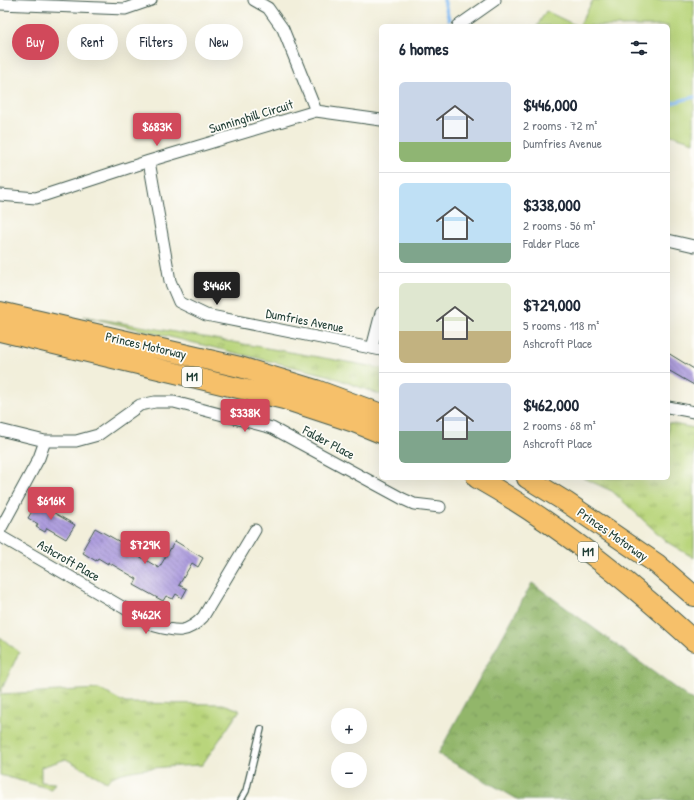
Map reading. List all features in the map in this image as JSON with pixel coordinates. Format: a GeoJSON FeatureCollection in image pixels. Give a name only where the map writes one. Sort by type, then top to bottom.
{"type":"FeatureCollection","features":[{"type":"Feature","properties":{"kind":"highway","name":"Princes Motorway"},"geometry":{"type":"LineString","coordinates":[[0,312],[240,367],[316,390],[379,413]]}},
{"type":"Feature","properties":{"kind":"highway","name":"Princes Motorway"},"geometry":{"type":"LineString","coordinates":[[0,331],[284,399],[354,422],[379,432]]}},
{"type":"Feature","properties":{"kind":"highway","name":"M1"},"geometry":{"type":"LineString","coordinates":[[481,480],[513,498],[555,527],[625,580],[694,641]]}},
{"type":"Feature","properties":{"kind":"highway"},"geometry":{"type":"LineString","coordinates":[[486,480],[523,498],[578,533],[639,579],[694,625]]}},
{"type":"Feature","properties":{"kind":"highway","name":"Princes Motorway"},"geometry":{"type":"LineString","coordinates":[[530,480],[566,502],[657,564],[694,596]]}},
{"type":"Feature","properties":{"kind":"highway"},"geometry":{"type":"LineString","coordinates":[[657,564],[694,577]]}},
{"type":"Feature","properties":{"kind":"street"},"geometry":{"type":"LineString","coordinates":[[0,4],[125,9],[151,0]]}},
{"type":"Feature","properties":{"kind":"street","name":"Sunninghill Circuit"},"geometry":{"type":"LineString","coordinates":[[0,195],[36,198],[149,161],[316,111],[284,29],[268,8],[254,0]]}},
{"type":"Feature","properties":{"kind":"street"},"geometry":{"type":"LineString","coordinates":[[461,24],[495,0]]}},
{"type":"Feature","properties":{"kind":"street"},"geometry":{"type":"LineString","coordinates":[[316,111],[379,120]]}},
{"type":"Feature","properties":{"kind":"street","name":"Dumfries Avenue"},"geometry":{"type":"LineString","coordinates":[[149,161],[170,281],[179,302],[206,315],[377,349]]}},
{"type":"Feature","properties":{"kind":"street"},"geometry":{"type":"LineString","coordinates":[[670,240],[694,246]]}},
{"type":"Feature","properties":{"kind":"street"},"geometry":{"type":"LineString","coordinates":[[377,349],[379,331]]}},
{"type":"Feature","properties":{"kind":"street","name":"Falder Place"},"geometry":{"type":"LineString","coordinates":[[0,430],[45,441],[88,438],[98,435],[140,405],[155,402],[174,402],[272,428],[403,499],[414,504],[440,507]]}},
{"type":"Feature","properties":{"kind":"street"},"geometry":{"type":"LineString","coordinates":[[670,407],[694,412]]}},
{"type":"Feature","properties":{"kind":"street"},"geometry":{"type":"LineString","coordinates":[[0,530],[39,458],[45,441]]}},
{"type":"Feature","properties":{"kind":"street","name":"Ashcroft Place"},"geometry":{"type":"LineString","coordinates":[[0,536],[155,626],[171,630],[184,631],[195,625],[203,617],[255,530]]}},
{"type":"Feature","properties":{"kind":"lane"},"geometry":{"type":"LineString","coordinates":[[241,800],[246,791],[261,728]]}},
{"type":"Feature","properties":{"kind":"green space"},"geometry":{"type":"Polygon","coordinates":[[[593,0],[694,0],[694,142],[670,135],[670,24],[580,24],[593,0]]]}},
{"type":"Feature","properties":{"kind":"green space"},"geometry":{"type":"Polygon","coordinates":[[[546,11],[573,24],[538,24],[546,11]]]}},
{"type":"Feature","properties":{"kind":"green space"},"geometry":{"type":"Polygon","coordinates":[[[83,316],[379,368],[379,394],[327,375],[83,316]]]}},
{"type":"Feature","properties":{"kind":"green space"},"geometry":{"type":"Polygon","coordinates":[[[670,423],[694,428],[694,558],[667,542],[612,491],[587,480],[670,480],[670,423]]]}},
{"type":"Feature","properties":{"kind":"green space"},"geometry":{"type":"Polygon","coordinates":[[[532,583],[694,702],[694,800],[519,800],[438,754],[532,583]]]}},
{"type":"Feature","properties":{"kind":"green space"},"geometry":{"type":"Polygon","coordinates":[[[0,637],[19,652],[0,693],[0,637]]]}},
{"type":"Feature","properties":{"kind":"green space"},"geometry":{"type":"Polygon","coordinates":[[[99,689],[125,703],[223,704],[240,710],[202,765],[135,770],[112,777],[107,782],[66,759],[41,767],[41,782],[55,783],[51,789],[0,775],[0,694],[99,689]]]}},
{"type":"Feature","properties":{"kind":"building"},"geometry":{"type":"Polygon","coordinates":[[[670,354],[694,369],[694,385],[670,371],[670,354]]]}},
{"type":"Feature","properties":{"kind":"building"},"geometry":{"type":"Polygon","coordinates":[[[37,503],[75,525],[66,539],[47,528],[45,532],[36,527],[38,524],[28,518],[37,503]]]}},
{"type":"Feature","properties":{"kind":"building"},"geometry":{"type":"Polygon","coordinates":[[[95,528],[131,548],[129,550],[159,568],[175,541],[203,558],[198,567],[192,563],[179,585],[187,589],[182,598],[176,594],[173,599],[166,596],[163,601],[134,585],[137,579],[108,562],[108,564],[98,558],[96,561],[83,553],[85,550],[83,549],[95,528]]]}},
{"type":"Feature","properties":{"kind":"waterway"},"geometry":{"type":"LineString","coordinates":[[444,0],[449,20]]}},
{"type":"Feature","properties":{"kind":"waterway"},"geometry":{"type":"LineString","coordinates":[[670,103],[694,97]]}}]}
